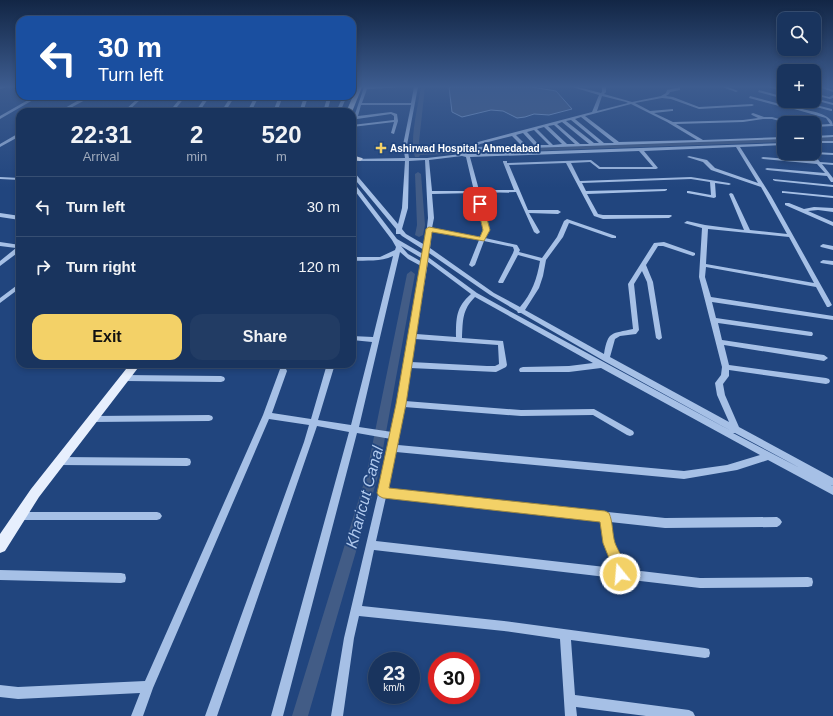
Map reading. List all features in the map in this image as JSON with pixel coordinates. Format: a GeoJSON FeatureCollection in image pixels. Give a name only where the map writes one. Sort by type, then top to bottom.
{"type":"FeatureCollection","features":[{"type":"Feature","properties":{"kind":"main road"},"geometry":{"type":"LineString","coordinates":[[0,535],[29,492],[128,368]]}},
{"type":"Feature","properties":{"kind":"main road"},"geometry":{"type":"LineString","coordinates":[[0,546],[60,461],[133,368]]}},
{"type":"Feature","properties":{"kind":"street"},"geometry":{"type":"LineString","coordinates":[[277,716],[358,431],[397,246],[399,230],[405,208],[407,159],[405,145],[410,120]]}},
{"type":"Feature","properties":{"kind":"street"},"geometry":{"type":"LineString","coordinates":[[574,120],[604,145]]}},
{"type":"Feature","properties":{"kind":"street"},"geometry":{"type":"LineString","coordinates":[[588,120],[618,144]]}},
{"type":"Feature","properties":{"kind":"street"},"geometry":{"type":"LineString","coordinates":[[666,120],[702,141]]}},
{"type":"Feature","properties":{"kind":"street"},"geometry":{"type":"LineString","coordinates":[[672,123],[747,120]]}},
{"type":"Feature","properties":{"kind":"street"},"geometry":{"type":"LineString","coordinates":[[356,126],[396,121],[393,133]]}},
{"type":"Feature","properties":{"kind":"street"},"geometry":{"type":"LineString","coordinates":[[462,155],[478,143],[562,121],[593,145]]}},
{"type":"Feature","properties":{"kind":"street"},"geometry":{"type":"LineString","coordinates":[[554,123],[580,146]]}},
{"type":"Feature","properties":{"kind":"street"},"geometry":{"type":"LineString","coordinates":[[821,126],[833,125]]}},
{"type":"Feature","properties":{"kind":"street"},"geometry":{"type":"LineString","coordinates":[[544,126],[566,146]]}},
{"type":"Feature","properties":{"kind":"street"},"geometry":{"type":"LineString","coordinates":[[534,128],[552,146]]}},
{"type":"Feature","properties":{"kind":"street"},"geometry":{"type":"LineString","coordinates":[[524,131],[538,147]]}},
{"type":"Feature","properties":{"kind":"street"},"geometry":{"type":"LineString","coordinates":[[513,134],[526,147]]}},
{"type":"Feature","properties":{"kind":"street"},"geometry":{"type":"LineString","coordinates":[[0,146],[16,136]]}},
{"type":"Feature","properties":{"kind":"street"},"geometry":{"type":"LineString","coordinates":[[821,137],[833,136]]}},
{"type":"Feature","properties":{"kind":"street"},"geometry":{"type":"LineString","coordinates":[[467,150],[777,138]]}},
{"type":"Feature","properties":{"kind":"street"},"geometry":{"type":"LineString","coordinates":[[0,139],[9,140]]}},
{"type":"Feature","properties":{"kind":"street"},"geometry":{"type":"LineString","coordinates":[[821,142],[833,142]]}},
{"type":"Feature","properties":{"kind":"street"},"geometry":{"type":"LineString","coordinates":[[360,160],[777,144]]}},
{"type":"Feature","properties":{"kind":"street"},"geometry":{"type":"LineString","coordinates":[[737,145],[763,186],[829,305]]}},
{"type":"Feature","properties":{"kind":"street"},"geometry":{"type":"LineString","coordinates":[[506,164],[591,161],[599,168],[656,168],[640,149]]}},
{"type":"Feature","properties":{"kind":"street"},"geometry":{"type":"LineString","coordinates":[[821,153],[833,154]]}},
{"type":"Feature","properties":{"kind":"street"},"geometry":{"type":"LineString","coordinates":[[502,154],[517,191],[537,232]]}},
{"type":"Feature","properties":{"kind":"street"},"geometry":{"type":"LineString","coordinates":[[468,156],[486,230],[472,265]]}},
{"type":"Feature","properties":{"kind":"street"},"geometry":{"type":"LineString","coordinates":[[689,157],[705,161],[713,169],[763,186]]}},
{"type":"Feature","properties":{"kind":"street"},"geometry":{"type":"LineString","coordinates":[[336,716],[349,638],[393,448],[391,436],[401,404],[408,365],[431,218],[427,158]]}},
{"type":"Feature","properties":{"kind":"street"},"geometry":{"type":"LineString","coordinates":[[763,158],[833,164]]}},
{"type":"Feature","properties":{"kind":"street"},"geometry":{"type":"LineString","coordinates":[[356,160],[368,160]]}},
{"type":"Feature","properties":{"kind":"street"},"geometry":{"type":"LineString","coordinates":[[817,160],[833,181]]}},
{"type":"Feature","properties":{"kind":"street"},"geometry":{"type":"LineString","coordinates":[[568,162],[596,215],[669,216]]}},
{"type":"Feature","properties":{"kind":"street"},"geometry":{"type":"LineString","coordinates":[[766,169],[829,174]]}},
{"type":"Feature","properties":{"kind":"street"},"geometry":{"type":"LineString","coordinates":[[0,178],[16,179]]}},
{"type":"Feature","properties":{"kind":"street"},"geometry":{"type":"LineString","coordinates":[[356,178],[399,230],[412,240],[425,257],[475,294],[833,482]]}},
{"type":"Feature","properties":{"kind":"street"},"geometry":{"type":"LineString","coordinates":[[579,182],[691,178],[729,184]]}},
{"type":"Feature","properties":{"kind":"street"},"geometry":{"type":"LineString","coordinates":[[776,180],[833,186]]}},
{"type":"Feature","properties":{"kind":"street"},"geometry":{"type":"LineString","coordinates":[[689,192],[714,197],[712,181]]}},
{"type":"Feature","properties":{"kind":"street"},"geometry":{"type":"LineString","coordinates":[[356,190],[397,246],[425,257],[492,294],[604,362],[768,456],[833,491]]}},
{"type":"Feature","properties":{"kind":"street"},"geometry":{"type":"LineString","coordinates":[[584,193],[665,190]]}},
{"type":"Feature","properties":{"kind":"street"},"geometry":{"type":"LineString","coordinates":[[429,193],[517,191]]}},
{"type":"Feature","properties":{"kind":"street"},"geometry":{"type":"LineString","coordinates":[[784,192],[833,197]]}},
{"type":"Feature","properties":{"kind":"street"},"geometry":{"type":"LineString","coordinates":[[731,194],[748,232]]}},
{"type":"Feature","properties":{"kind":"street"},"geometry":{"type":"LineString","coordinates":[[787,204],[833,224]]}},
{"type":"Feature","properties":{"kind":"street"},"geometry":{"type":"LineString","coordinates":[[804,211],[816,208],[833,210]]}},
{"type":"Feature","properties":{"kind":"street"},"geometry":{"type":"LineString","coordinates":[[526,211],[558,212]]}},
{"type":"Feature","properties":{"kind":"street"},"geometry":{"type":"LineString","coordinates":[[0,215],[16,217]]}},
{"type":"Feature","properties":{"kind":"street"},"geometry":{"type":"LineString","coordinates":[[520,311],[534,295],[543,260],[560,237],[567,221],[614,237]]}},
{"type":"Feature","properties":{"kind":"street"},"geometry":{"type":"LineString","coordinates":[[687,223],[705,227],[791,236]]}},
{"type":"Feature","properties":{"kind":"street"},"geometry":{"type":"LineString","coordinates":[[705,227],[702,277],[726,367],[724,376],[719,383],[721,395],[736,430]]}},
{"type":"Feature","properties":{"kind":"street"},"geometry":{"type":"LineString","coordinates":[[429,229],[515,246],[517,250],[516,253],[501,282]]}},
{"type":"Feature","properties":{"kind":"street"},"geometry":{"type":"LineString","coordinates":[[0,244],[16,247]]}},
{"type":"Feature","properties":{"kind":"street"},"geometry":{"type":"LineString","coordinates":[[604,362],[611,338],[614,335],[618,333],[634,332],[636,330],[631,284],[656,244],[664,244],[693,254]]}},
{"type":"Feature","properties":{"kind":"street"},"geometry":{"type":"LineString","coordinates":[[356,259],[378,260],[387,258],[397,246]]}},
{"type":"Feature","properties":{"kind":"street"},"geometry":{"type":"LineString","coordinates":[[823,246],[833,248]]}},
{"type":"Feature","properties":{"kind":"street"},"geometry":{"type":"LineString","coordinates":[[0,264],[16,251]]}},
{"type":"Feature","properties":{"kind":"street"},"geometry":{"type":"LineString","coordinates":[[516,253],[543,260]]}},
{"type":"Feature","properties":{"kind":"street"},"geometry":{"type":"LineString","coordinates":[[823,262],[833,263]]}},
{"type":"Feature","properties":{"kind":"street"},"geometry":{"type":"LineString","coordinates":[[643,265],[650,282],[659,338]]}},
{"type":"Feature","properties":{"kind":"street"},"geometry":{"type":"LineString","coordinates":[[703,265],[819,286]]}},
{"type":"Feature","properties":{"kind":"street"},"geometry":{"type":"LineString","coordinates":[[0,301],[16,287]]}},
{"type":"Feature","properties":{"kind":"street"},"geometry":{"type":"LineString","coordinates":[[459,339],[461,310],[465,303],[475,294]]}},
{"type":"Feature","properties":{"kind":"street"},"geometry":{"type":"LineString","coordinates":[[707,299],[833,318]]}},
{"type":"Feature","properties":{"kind":"street"},"geometry":{"type":"LineString","coordinates":[[713,320],[810,334]]}},
{"type":"Feature","properties":{"kind":"street"},"geometry":{"type":"LineString","coordinates":[[408,365],[496,370],[504,365],[501,343],[412,336]]}},
{"type":"Feature","properties":{"kind":"street"},"geometry":{"type":"LineString","coordinates":[[356,338],[376,340]]}},
{"type":"Feature","properties":{"kind":"street"},"geometry":{"type":"LineString","coordinates":[[719,342],[824,358]]}},
{"type":"Feature","properties":{"kind":"street"},"geometry":{"type":"LineString","coordinates":[[523,370],[570,369],[604,362]]}},
{"type":"Feature","properties":{"kind":"street"},"geometry":{"type":"LineString","coordinates":[[726,367],[826,381]]}},
{"type":"Feature","properties":{"kind":"street"},"geometry":{"type":"LineString","coordinates":[[211,716],[314,422],[330,368]]}},
{"type":"Feature","properties":{"kind":"street"},"geometry":{"type":"LineString","coordinates":[[137,716],[148,687],[267,415],[283,371]]}},
{"type":"Feature","properties":{"kind":"street"},"geometry":{"type":"LineString","coordinates":[[125,378],[221,379]]}},
{"type":"Feature","properties":{"kind":"street"},"geometry":{"type":"LineString","coordinates":[[401,404],[521,413],[594,412],[630,433]]}},
{"type":"Feature","properties":{"kind":"street"},"geometry":{"type":"LineString","coordinates":[[267,415],[391,436]]}},
{"type":"Feature","properties":{"kind":"street"},"geometry":{"type":"LineString","coordinates":[[93,419],[209,418]]}},
{"type":"Feature","properties":{"kind":"street"},"geometry":{"type":"LineString","coordinates":[[393,448],[684,475],[732,468],[768,456]]}},
{"type":"Feature","properties":{"kind":"street"},"geometry":{"type":"LineString","coordinates":[[60,461],[187,462]]}},
{"type":"Feature","properties":{"kind":"street"},"geometry":{"type":"LineString","coordinates":[[383,493],[665,523],[777,522]]}},
{"type":"Feature","properties":{"kind":"street"},"geometry":{"type":"LineString","coordinates":[[20,516],[157,516]]}},
{"type":"Feature","properties":{"kind":"street"},"geometry":{"type":"LineString","coordinates":[[605,517],[609,543],[618,562],[620,574]]}},
{"type":"Feature","properties":{"kind":"street"},"geometry":{"type":"LineString","coordinates":[[370,545],[700,584],[808,582]]}},
{"type":"Feature","properties":{"kind":"street"},"geometry":{"type":"LineString","coordinates":[[0,575],[121,578]]}},
{"type":"Feature","properties":{"kind":"street"},"geometry":{"type":"LineString","coordinates":[[355,610],[504,626],[705,653]]}},
{"type":"Feature","properties":{"kind":"street"},"geometry":{"type":"LineString","coordinates":[[565,635],[572,716]]}},
{"type":"Feature","properties":{"kind":"street"},"geometry":{"type":"LineString","coordinates":[[0,690],[18,693],[148,687]]}},
{"type":"Feature","properties":{"kind":"street"},"geometry":{"type":"LineString","coordinates":[[570,700],[690,716]]}},
{"type":"Feature","properties":{"kind":"waterway","name":"Kharicut Canal"},"geometry":{"type":"LineString","coordinates":[[417,153],[416,142],[419,120]]}},
{"type":"Feature","properties":{"kind":"waterway"},"geometry":{"type":"LineString","coordinates":[[821,139],[833,139]]}},
{"type":"Feature","properties":{"kind":"waterway"},"geometry":{"type":"LineString","coordinates":[[417,153],[777,140]]}},
{"type":"Feature","properties":{"kind":"waterway","name":"Kharicut Canal"},"geometry":{"type":"LineString","coordinates":[[418,174],[421,225],[419,235]]}},
{"type":"Feature","properties":{"kind":"waterway","name":"Kharicut Canal"},"geometry":{"type":"LineString","coordinates":[[300,716],[372,476],[411,274]]}},
{"type":"Feature","properties":{"kind":"place","name":"Ashirwad Hospital, Ahmedabad"},"geometry":{"type":"Point","coordinates":[381,148]}},
{"type":"Feature","properties":{"kind":"route"},"geometry":{"type":"LineString","coordinates":[[480,204],[486,230],[482,240],[429,229],[401,404],[383,493],[605,517],[609,543],[618,562],[620,574]]}}]}
